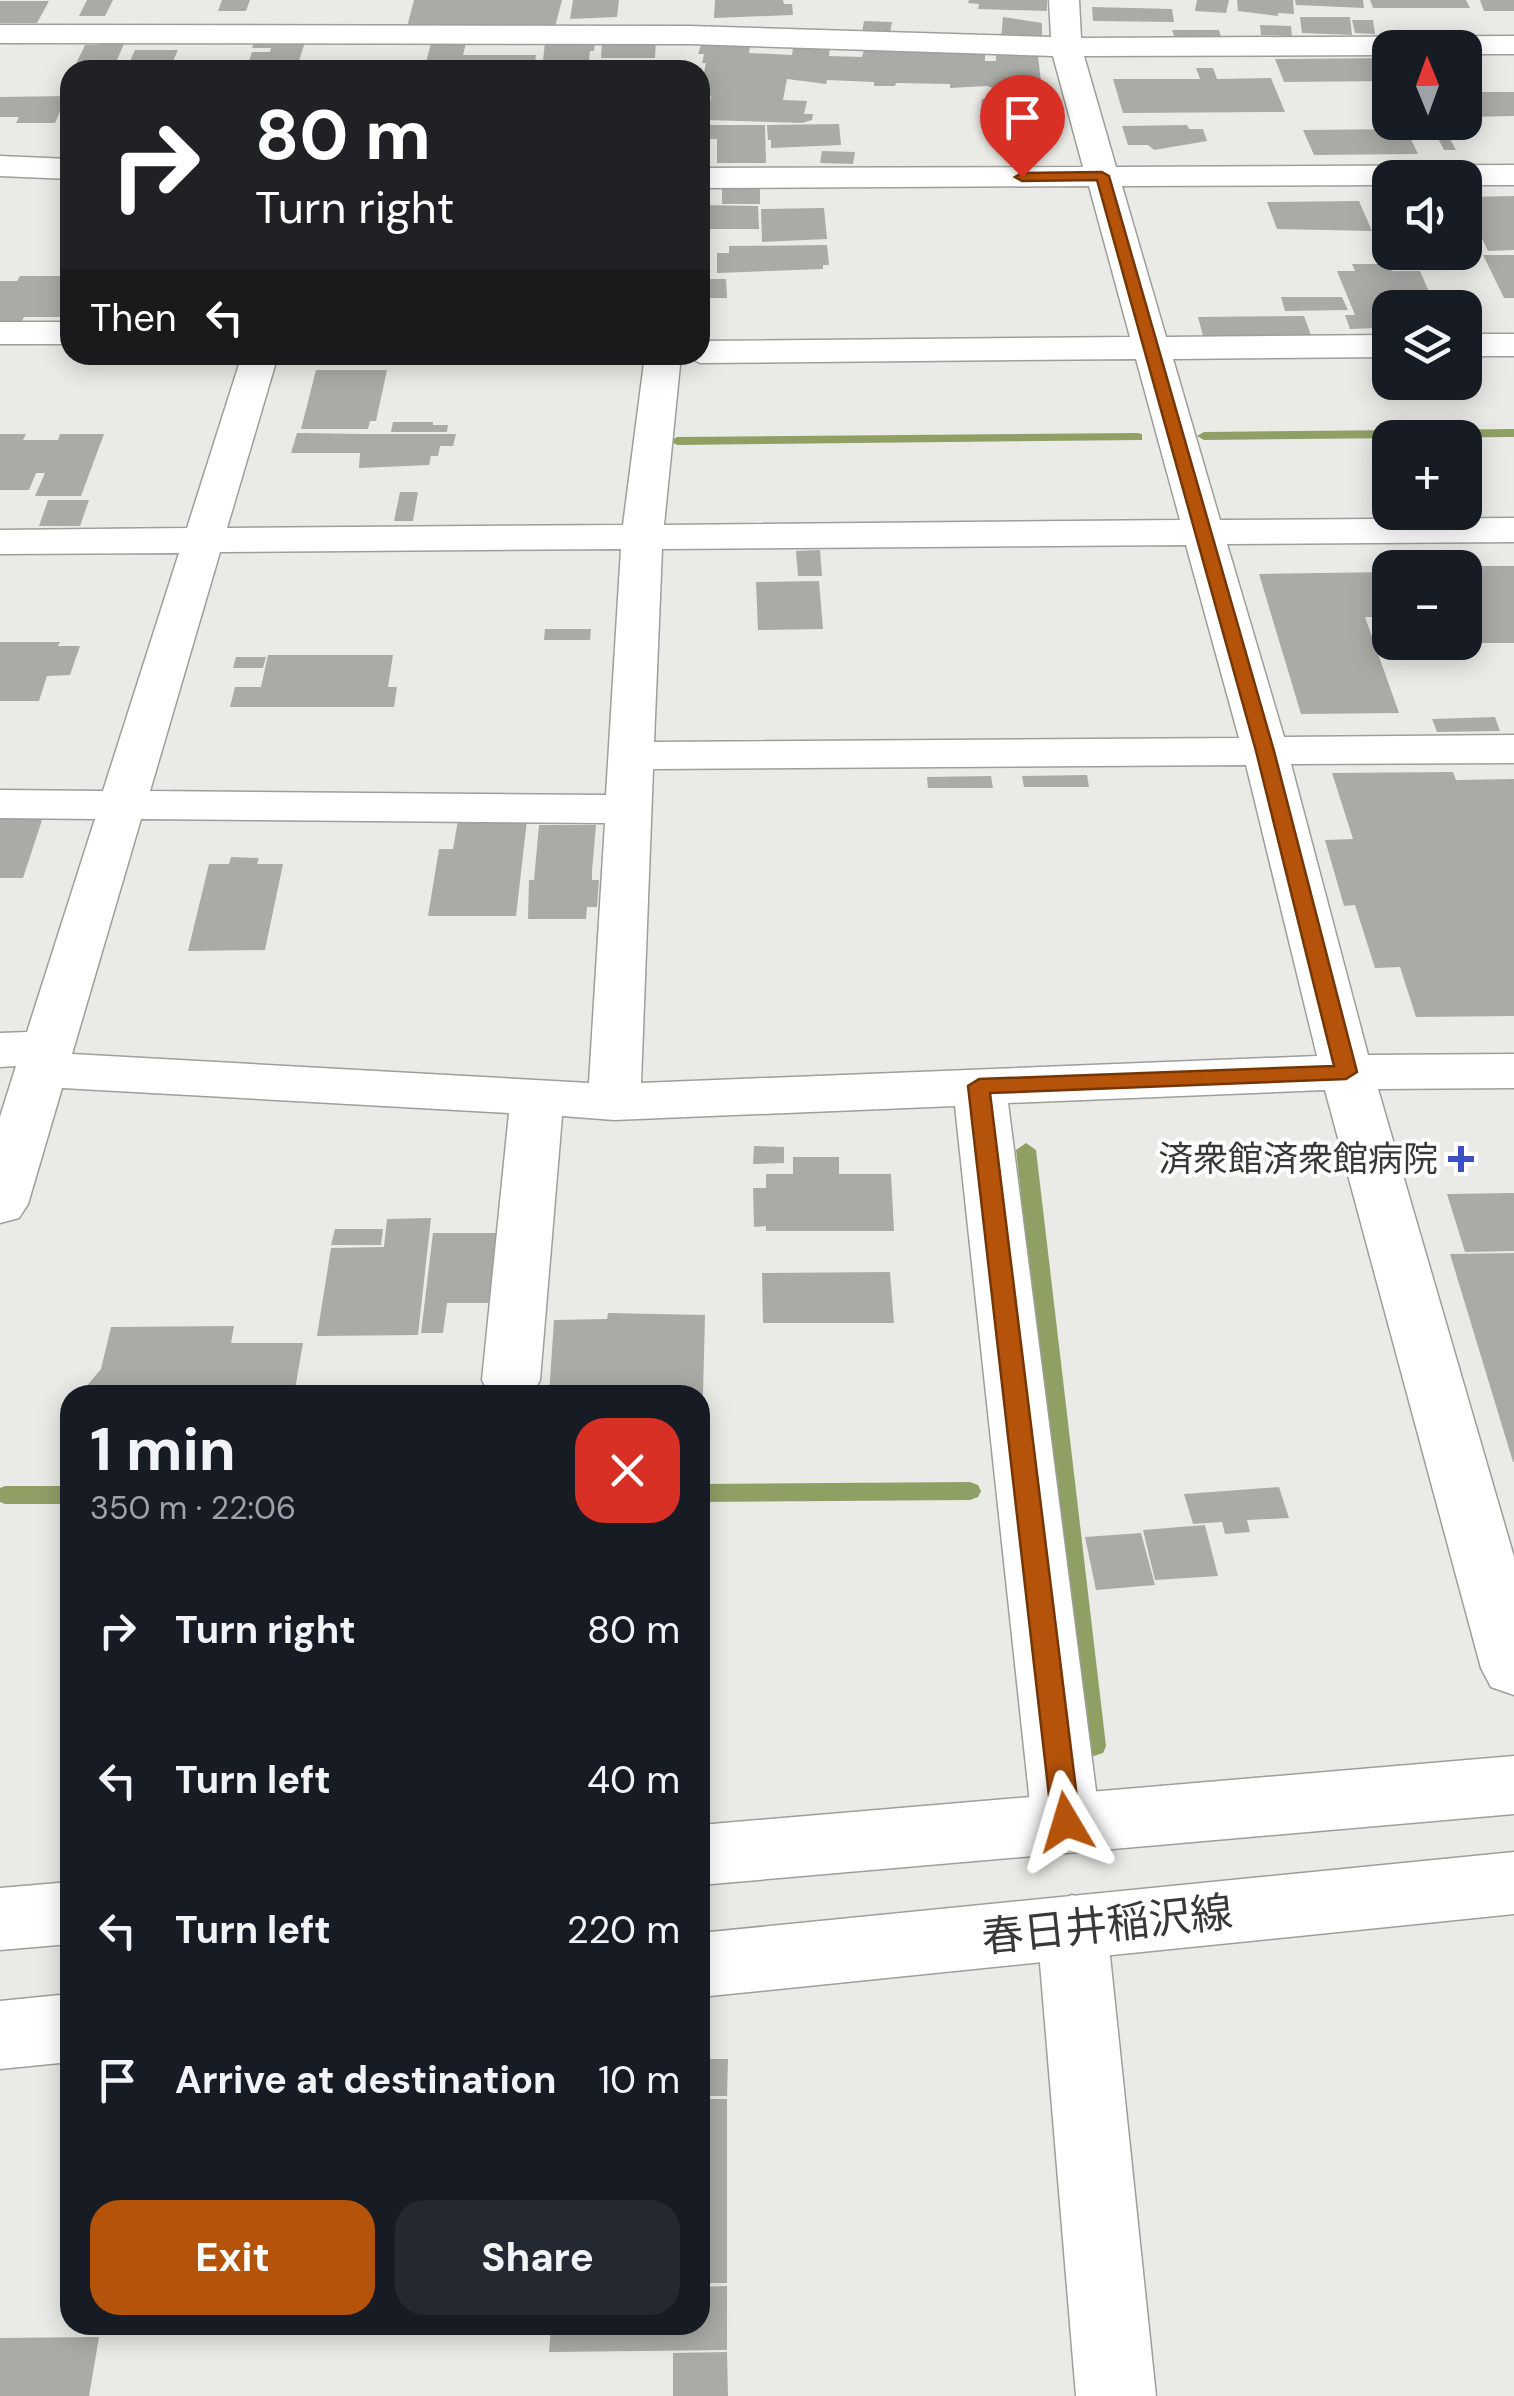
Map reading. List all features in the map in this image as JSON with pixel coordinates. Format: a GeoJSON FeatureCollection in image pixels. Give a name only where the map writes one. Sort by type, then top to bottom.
{"type":"FeatureCollection","features":[{"type":"Feature","properties":{"kind":"street"},"geometry":{"type":"LineString","coordinates":[[349,60],[367,0]]}},
{"type":"Feature","properties":{"kind":"street"},"geometry":{"type":"LineString","coordinates":[[684,60],[692,0]]}},
{"type":"Feature","properties":{"kind":"street"},"geometry":{"type":"LineString","coordinates":[[1064,0],[1066,48],[1265,751],[1346,1072],[1514,1668]]}},
{"type":"Feature","properties":{"kind":"street"},"geometry":{"type":"LineString","coordinates":[[0,34],[688,36],[1066,48],[1514,45]]}},
{"type":"Feature","properties":{"kind":"street"},"geometry":{"type":"LineString","coordinates":[[0,166],[60,168]]}},
{"type":"Feature","properties":{"kind":"street"},"geometry":{"type":"LineString","coordinates":[[710,175],[1514,174]]}},
{"type":"Feature","properties":{"kind":"street"},"geometry":{"type":"LineString","coordinates":[[0,333],[60,333]]}},
{"type":"Feature","properties":{"kind":"street"},"geometry":{"type":"LineString","coordinates":[[1482,345],[1514,345]]}},
{"type":"Feature","properties":{"kind":"street"},"geometry":{"type":"LineString","coordinates":[[710,352],[1372,346]]}},
{"type":"Feature","properties":{"kind":"street"},"geometry":{"type":"LineString","coordinates":[[0,1204],[24,1072],[123,804],[257,365]]}},
{"type":"Feature","properties":{"kind":"street"},"geometry":{"type":"LineString","coordinates":[[614,1102],[642,538],[662,365]]}},
{"type":"Feature","properties":{"kind":"street"},"geometry":{"type":"LineString","coordinates":[[0,542],[1514,530]]}},
{"type":"Feature","properties":{"kind":"street"},"geometry":{"type":"LineString","coordinates":[[631,756],[1514,749]]}},
{"type":"Feature","properties":{"kind":"street"},"geometry":{"type":"LineString","coordinates":[[0,804],[629,808]]}},
{"type":"Feature","properties":{"kind":"street"},"geometry":{"type":"LineString","coordinates":[[24,1072],[105,1071],[614,1102],[1346,1072],[1514,1070]]}},
{"type":"Feature","properties":{"kind":"street"},"geometry":{"type":"LineString","coordinates":[[979,1086],[1066,1822]]}},
{"type":"Feature","properties":{"kind":"street"},"geometry":{"type":"LineString","coordinates":[[511,1380],[537,1099]]}},
{"type":"Feature","properties":{"kind":"street"},"geometry":{"type":"LineString","coordinates":[[710,1854],[1514,1785]]}},
{"type":"Feature","properties":{"kind":"street","name":"春日井稲沢線"},"geometry":{"type":"LineString","coordinates":[[710,1963],[1514,1883]]}},
{"type":"Feature","properties":{"kind":"street"},"geometry":{"type":"LineString","coordinates":[[0,1919],[60,1914]]}},
{"type":"Feature","properties":{"kind":"street"},"geometry":{"type":"LineString","coordinates":[[1072,1927],[1116,2396]]}},
{"type":"Feature","properties":{"kind":"street"},"geometry":{"type":"LineString","coordinates":[[0,2035],[60,2029]]}},
{"type":"Feature","properties":{"kind":"building"},"geometry":{"type":"Polygon","coordinates":[[[87,0],[113,0],[105,16],[79,16],[87,0]]]}},
{"type":"Feature","properties":{"kind":"building"},"geometry":{"type":"Polygon","coordinates":[[[222,0],[250,0],[246,11],[218,11],[222,0]]]}},
{"type":"Feature","properties":{"kind":"building"},"geometry":{"type":"Polygon","coordinates":[[[414,0],[562,0],[555,27],[411,27],[408,23],[414,0]]]}},
{"type":"Feature","properties":{"kind":"building"},"geometry":{"type":"Polygon","coordinates":[[[573,0],[619,0],[617,17],[570,19],[573,0]]]}},
{"type":"Feature","properties":{"kind":"building"},"geometry":{"type":"Polygon","coordinates":[[[715,0],[783,0],[784,4],[792,4],[793,15],[714,18],[715,0]]]}},
{"type":"Feature","properties":{"kind":"building"},"geometry":{"type":"Polygon","coordinates":[[[1047,0],[1047,11],[978,9],[979,4],[968,3],[1047,0]]]}},
{"type":"Feature","properties":{"kind":"building"},"geometry":{"type":"Polygon","coordinates":[[[1197,0],[1229,0],[1226,13],[1195,11],[1197,0]]]}},
{"type":"Feature","properties":{"kind":"building"},"geometry":{"type":"Polygon","coordinates":[[[1237,0],[1293,0],[1294,14],[1238,11],[1237,0]]]}},
{"type":"Feature","properties":{"kind":"building"},"geometry":{"type":"Polygon","coordinates":[[[1295,0],[1363,0],[1364,8],[1296,5],[1295,0]]]}},
{"type":"Feature","properties":{"kind":"building"},"geometry":{"type":"Polygon","coordinates":[[[1370,0],[1466,0],[1470,8],[1373,8],[1370,0]]]}},
{"type":"Feature","properties":{"kind":"building"},"geometry":{"type":"Polygon","coordinates":[[[1480,0],[1514,0],[1514,11],[1484,11],[1480,0]]]}},
{"type":"Feature","properties":{"kind":"building"},"geometry":{"type":"Polygon","coordinates":[[[0,1],[49,1],[37,23],[0,23],[0,1]]]}},
{"type":"Feature","properties":{"kind":"building"},"geometry":{"type":"Polygon","coordinates":[[[1092,7],[1172,9],[1174,22],[1093,21],[1092,7]]]}},
{"type":"Feature","properties":{"kind":"building"},"geometry":{"type":"Polygon","coordinates":[[[1003,17],[1042,23],[1042,37],[1001,38],[1003,17]]]}},
{"type":"Feature","properties":{"kind":"building"},"geometry":{"type":"Polygon","coordinates":[[[1300,17],[1350,17],[1352,35],[1302,33],[1300,17]]]}},
{"type":"Feature","properties":{"kind":"building"},"geometry":{"type":"Polygon","coordinates":[[[1352,20],[1373,20],[1372,34],[1355,33],[1352,20]]]}},
{"type":"Feature","properties":{"kind":"building"},"geometry":{"type":"Polygon","coordinates":[[[864,21],[892,22],[890,32],[862,32],[864,21]]]}},
{"type":"Feature","properties":{"kind":"building"},"geometry":{"type":"Polygon","coordinates":[[[1260,25],[1291,26],[1292,36],[1261,35],[1260,25]]]}},
{"type":"Feature","properties":{"kind":"building"},"geometry":{"type":"Polygon","coordinates":[[[1172,30],[1219,30],[1222,40],[1176,41],[1172,30]]]}},
{"type":"Feature","properties":{"kind":"building"},"geometry":{"type":"Polygon","coordinates":[[[100,39],[133,39],[131,44],[124,44],[117,60],[78,60],[85,45],[98,45],[100,39]]]}},
{"type":"Feature","properties":{"kind":"building"},"geometry":{"type":"Polygon","coordinates":[[[255,39],[306,39],[299,60],[249,60],[252,52],[270,52],[271,48],[252,48],[255,39]]]}},
{"type":"Feature","properties":{"kind":"building"},"geometry":{"type":"Polygon","coordinates":[[[656,40],[655,58],[601,58],[602,41],[656,40]]]}},
{"type":"Feature","properties":{"kind":"building"},"geometry":{"type":"Polygon","coordinates":[[[545,42],[595,42],[589,60],[543,60],[545,42]]]}},
{"type":"Feature","properties":{"kind":"building"},"geometry":{"type":"Polygon","coordinates":[[[431,43],[466,43],[463,55],[536,55],[535,60],[427,60],[431,43]]]}},
{"type":"Feature","properties":{"kind":"building"},"geometry":{"type":"Polygon","coordinates":[[[701,45],[750,47],[749,53],[792,55],[793,48],[830,49],[829,56],[862,57],[864,50],[985,54],[985,61],[996,61],[996,55],[1038,56],[1041,82],[1047,82],[1047,117],[1000,115],[993,113],[993,109],[981,108],[982,99],[993,100],[993,88],[987,86],[874,86],[874,82],[827,80],[826,84],[787,79],[783,100],[807,101],[804,114],[813,114],[812,120],[710,120],[710,60],[703,60],[704,54],[698,54],[701,45]]]}},
{"type":"Feature","properties":{"kind":"building"},"geometry":{"type":"Polygon","coordinates":[[[135,50],[178,50],[174,60],[130,60],[135,50]]]}},
{"type":"Feature","properties":{"kind":"building"},"geometry":{"type":"Polygon","coordinates":[[[1372,58],[1372,81],[1284,82],[1275,59],[1372,58]]]}},
{"type":"Feature","properties":{"kind":"building"},"geometry":{"type":"Polygon","coordinates":[[[1196,68],[1213,68],[1217,79],[1271,78],[1285,112],[1123,113],[1113,79],[1200,79],[1196,68]]]}},
{"type":"Feature","properties":{"kind":"building"},"geometry":{"type":"Polygon","coordinates":[[[1482,92],[1514,92],[1514,116],[1482,117],[1482,92]]]}},
{"type":"Feature","properties":{"kind":"building"},"geometry":{"type":"Polygon","coordinates":[[[60,96],[60,112],[55,123],[16,123],[19,117],[0,117],[0,97],[60,96]]]}},
{"type":"Feature","properties":{"kind":"building"},"geometry":{"type":"Polygon","coordinates":[[[839,124],[841,145],[771,148],[768,140],[767,125],[839,124]]]}},
{"type":"Feature","properties":{"kind":"building"},"geometry":{"type":"Polygon","coordinates":[[[710,125],[765,125],[766,163],[717,163],[717,139],[710,139],[710,125]]]}},
{"type":"Feature","properties":{"kind":"building"},"geometry":{"type":"Polygon","coordinates":[[[1187,125],[1189,129],[1203,129],[1207,141],[1154,150],[1148,145],[1128,145],[1122,126],[1187,125]]]}},
{"type":"Feature","properties":{"kind":"building"},"geometry":{"type":"Polygon","coordinates":[[[1372,129],[1372,140],[1411,140],[1418,154],[1314,155],[1303,130],[1372,129]]]}},
{"type":"Feature","properties":{"kind":"building"},"geometry":{"type":"Polygon","coordinates":[[[1439,140],[1451,140],[1456,150],[1444,150],[1439,140]]]}},
{"type":"Feature","properties":{"kind":"building"},"geometry":{"type":"Polygon","coordinates":[[[822,151],[855,152],[853,164],[820,163],[822,151]]]}},
{"type":"Feature","properties":{"kind":"building"},"geometry":{"type":"Polygon","coordinates":[[[760,187],[760,204],[722,204],[722,188],[760,187]]]}},
{"type":"Feature","properties":{"kind":"building"},"geometry":{"type":"Polygon","coordinates":[[[1514,196],[1514,250],[1488,251],[1482,239],[1482,197],[1514,196]]]}},
{"type":"Feature","properties":{"kind":"building"},"geometry":{"type":"Polygon","coordinates":[[[1359,201],[1372,231],[1277,229],[1267,202],[1359,201]]]}},
{"type":"Feature","properties":{"kind":"building"},"geometry":{"type":"Polygon","coordinates":[[[710,205],[758,206],[759,229],[710,229],[710,205]]]}},
{"type":"Feature","properties":{"kind":"building"},"geometry":{"type":"Polygon","coordinates":[[[824,208],[827,239],[762,242],[761,209],[824,208]]]}},
{"type":"Feature","properties":{"kind":"building"},"geometry":{"type":"Polygon","coordinates":[[[827,245],[829,265],[823,265],[823,269],[717,273],[717,253],[729,253],[729,246],[827,245]]]}},
{"type":"Feature","properties":{"kind":"building"},"geometry":{"type":"Polygon","coordinates":[[[1483,255],[1514,255],[1514,298],[1504,298],[1483,255]]]}},
{"type":"Feature","properties":{"kind":"building"},"geometry":{"type":"Polygon","coordinates":[[[1352,264],[1372,264],[1372,270],[1420,271],[1428,290],[1372,290],[1372,328],[1350,329],[1345,315],[1355,315],[1337,271],[1355,271],[1352,264]]]}},
{"type":"Feature","properties":{"kind":"building"},"geometry":{"type":"Polygon","coordinates":[[[20,276],[60,276],[60,317],[24,317],[21,323],[0,323],[0,281],[17,281],[20,276]]]}},
{"type":"Feature","properties":{"kind":"building"},"geometry":{"type":"Polygon","coordinates":[[[710,279],[726,279],[727,298],[710,298],[710,279]]]}},
{"type":"Feature","properties":{"kind":"building"},"geometry":{"type":"Polygon","coordinates":[[[1281,297],[1342,297],[1348,310],[1285,311],[1281,297]]]}},
{"type":"Feature","properties":{"kind":"building"},"geometry":{"type":"Polygon","coordinates":[[[1304,316],[1311,335],[1203,336],[1198,317],[1304,316]]]}},
{"type":"Feature","properties":{"kind":"building"},"geometry":{"type":"Polygon","coordinates":[[[316,370],[387,370],[376,421],[370,421],[368,429],[301,429],[316,370]]]}},
{"type":"Feature","properties":{"kind":"building"},"geometry":{"type":"Polygon","coordinates":[[[393,422],[448,425],[447,432],[391,432],[393,422]]]}},
{"type":"Feature","properties":{"kind":"building"},"geometry":{"type":"Polygon","coordinates":[[[297,433],[456,434],[453,446],[440,446],[438,456],[431,456],[429,465],[359,468],[360,453],[291,453],[297,433]]]}},
{"type":"Feature","properties":{"kind":"building"},"geometry":{"type":"Polygon","coordinates":[[[0,434],[26,434],[23,440],[58,440],[60,434],[104,434],[81,496],[35,496],[45,473],[36,473],[29,490],[0,490],[0,434]]]}},
{"type":"Feature","properties":{"kind":"building"},"geometry":{"type":"Polygon","coordinates":[[[400,492],[418,492],[413,521],[394,521],[400,492]]]}},
{"type":"Feature","properties":{"kind":"building"},"geometry":{"type":"Polygon","coordinates":[[[48,500],[89,500],[80,526],[39,526],[48,500]]]}},
{"type":"Feature","properties":{"kind":"building"},"geometry":{"type":"Polygon","coordinates":[[[820,550],[822,576],[798,576],[796,551],[820,550]]]}},
{"type":"Feature","properties":{"kind":"building"},"geometry":{"type":"Polygon","coordinates":[[[1482,566],[1514,566],[1514,643],[1482,643],[1482,566]]]}},
{"type":"Feature","properties":{"kind":"building"},"geometry":{"type":"Polygon","coordinates":[[[1372,572],[1372,617],[1365,617],[1372,637],[1372,660],[1380,660],[1399,713],[1301,714],[1259,574],[1372,572]]]}},
{"type":"Feature","properties":{"kind":"building"},"geometry":{"type":"Polygon","coordinates":[[[819,581],[823,629],[758,630],[756,582],[819,581]]]}},
{"type":"Feature","properties":{"kind":"building"},"geometry":{"type":"Polygon","coordinates":[[[545,629],[591,629],[590,640],[544,640],[545,629]]]}},
{"type":"Feature","properties":{"kind":"building"},"geometry":{"type":"Polygon","coordinates":[[[0,642],[80,646],[70,675],[47,676],[39,701],[0,701],[0,642]]]}},
{"type":"Feature","properties":{"kind":"building"},"geometry":{"type":"Polygon","coordinates":[[[268,655],[393,655],[388,687],[397,687],[394,707],[230,707],[235,687],[261,687],[268,655]]]}},
{"type":"Feature","properties":{"kind":"building"},"geometry":{"type":"Polygon","coordinates":[[[236,657],[266,657],[263,668],[233,668],[236,657]]]}},
{"type":"Feature","properties":{"kind":"building"},"geometry":{"type":"Polygon","coordinates":[[[1495,717],[1500,731],[1437,732],[1432,719],[1495,717]]]}},
{"type":"Feature","properties":{"kind":"building"},"geometry":{"type":"Polygon","coordinates":[[[1453,772],[1456,780],[1514,779],[1514,1016],[1416,1017],[1400,967],[1375,968],[1355,905],[1344,906],[1325,840],[1353,839],[1332,773],[1453,772]]]}},
{"type":"Feature","properties":{"kind":"building"},"geometry":{"type":"Polygon","coordinates":[[[1087,775],[1089,787],[1024,787],[1022,776],[1087,775]]]}},
{"type":"Feature","properties":{"kind":"building"},"geometry":{"type":"Polygon","coordinates":[[[991,776],[993,788],[928,788],[927,777],[991,776]]]}},
{"type":"Feature","properties":{"kind":"building"},"geometry":{"type":"Polygon","coordinates":[[[0,817],[43,817],[23,878],[0,878],[0,817]]]}},
{"type":"Feature","properties":{"kind":"building"},"geometry":{"type":"Polygon","coordinates":[[[458,820],[527,820],[516,916],[428,916],[439,849],[453,849],[458,820]]]}},
{"type":"Feature","properties":{"kind":"building"},"geometry":{"type":"Polygon","coordinates":[[[539,825],[596,825],[592,880],[599,880],[597,907],[587,907],[586,919],[528,919],[529,880],[534,880],[539,825]]]}},
{"type":"Feature","properties":{"kind":"building"},"geometry":{"type":"Polygon","coordinates":[[[231,857],[259,858],[257,864],[283,864],[265,950],[188,951],[209,864],[229,864],[231,857]]]}},
{"type":"Feature","properties":{"kind":"building"},"geometry":{"type":"Polygon","coordinates":[[[754,1146],[784,1147],[784,1163],[753,1164],[754,1146]]]}},
{"type":"Feature","properties":{"kind":"building"},"geometry":{"type":"Polygon","coordinates":[[[793,1157],[839,1157],[839,1174],[891,1174],[894,1231],[766,1231],[766,1226],[754,1227],[753,1188],[766,1188],[766,1174],[793,1174],[793,1157]]]}},
{"type":"Feature","properties":{"kind":"building"},"geometry":{"type":"Polygon","coordinates":[[[1514,1193],[1514,1251],[1465,1252],[1447,1194],[1514,1193]]]}},
{"type":"Feature","properties":{"kind":"building"},"geometry":{"type":"Polygon","coordinates":[[[431,1218],[418,1335],[317,1336],[331,1248],[384,1247],[387,1219],[431,1218]]]}},
{"type":"Feature","properties":{"kind":"building"},"geometry":{"type":"Polygon","coordinates":[[[335,1229],[383,1229],[381,1245],[331,1245],[335,1229]]]}},
{"type":"Feature","properties":{"kind":"building"},"geometry":{"type":"Polygon","coordinates":[[[433,1233],[504,1233],[498,1303],[447,1303],[443,1333],[421,1333],[433,1233]]]}},
{"type":"Feature","properties":{"kind":"building"},"geometry":{"type":"Polygon","coordinates":[[[1514,1253],[1514,1462],[1513,1462],[1450,1254],[1514,1253]]]}},
{"type":"Feature","properties":{"kind":"building"},"geometry":{"type":"Polygon","coordinates":[[[890,1272],[894,1323],[763,1323],[762,1273],[890,1272]]]}},
{"type":"Feature","properties":{"kind":"building"},"geometry":{"type":"Polygon","coordinates":[[[608,1313],[705,1315],[703,1385],[550,1385],[554,1320],[607,1319],[608,1313]]]}},
{"type":"Feature","properties":{"kind":"building"},"geometry":{"type":"Polygon","coordinates":[[[234,1326],[231,1343],[303,1343],[296,1385],[87,1385],[101,1369],[111,1327],[234,1326]]]}},
{"type":"Feature","properties":{"kind":"building"},"geometry":{"type":"Polygon","coordinates":[[[1279,1487],[1289,1518],[1247,1520],[1250,1532],[1225,1534],[1222,1522],[1193,1524],[1184,1494],[1279,1487]]]}},
{"type":"Feature","properties":{"kind":"building"},"geometry":{"type":"Polygon","coordinates":[[[1205,1525],[1218,1576],[1155,1580],[1143,1530],[1205,1525]]]}},
{"type":"Feature","properties":{"kind":"building"},"geometry":{"type":"Polygon","coordinates":[[[1141,1533],[1155,1585],[1096,1590],[1085,1537],[1141,1533]]]}},
{"type":"Feature","properties":{"kind":"building"},"geometry":{"type":"Polygon","coordinates":[[[710,2059],[728,2059],[727,2096],[710,2096],[710,2059]]]}},
{"type":"Feature","properties":{"kind":"building"},"geometry":{"type":"Polygon","coordinates":[[[710,2099],[727,2099],[727,2283],[710,2283],[710,2099]]]}},
{"type":"Feature","properties":{"kind":"building"},"geometry":{"type":"Polygon","coordinates":[[[727,2286],[727,2350],[549,2352],[550,2335],[710,2335],[710,2287],[727,2286]]]}},
{"type":"Feature","properties":{"kind":"building"},"geometry":{"type":"Polygon","coordinates":[[[99,2337],[89,2396],[0,2396],[0,2338],[99,2337]]]}},
{"type":"Feature","properties":{"kind":"building"},"geometry":{"type":"Polygon","coordinates":[[[727,2352],[728,2396],[673,2396],[673,2353],[727,2352]]]}},
{"type":"Feature","properties":{"kind":"waterway"},"geometry":{"type":"LineString","coordinates":[[1204,436],[1514,433]]}},
{"type":"Feature","properties":{"kind":"waterway"},"geometry":{"type":"LineString","coordinates":[[677,441],[1137,437]]}},
{"type":"Feature","properties":{"kind":"waterway"},"geometry":{"type":"LineString","coordinates":[[1026,1150],[1094,1746]]}},
{"type":"Feature","properties":{"kind":"waterway"},"geometry":{"type":"LineString","coordinates":[[710,1493],[970,1491]]}},
{"type":"Feature","properties":{"kind":"waterway"},"geometry":{"type":"LineString","coordinates":[[5,1495],[60,1495]]}},
{"type":"Feature","properties":{"kind":"place","name":"済衆館済衆館病院"},"geometry":{"type":"Point","coordinates":[1461,1159]}},
{"type":"Feature","properties":{"kind":"route"},"geometry":{"type":"LineString","coordinates":[[1022,177],[1102,176],[1265,751],[1346,1072],[979,1086],[1066,1822]]}}]}
